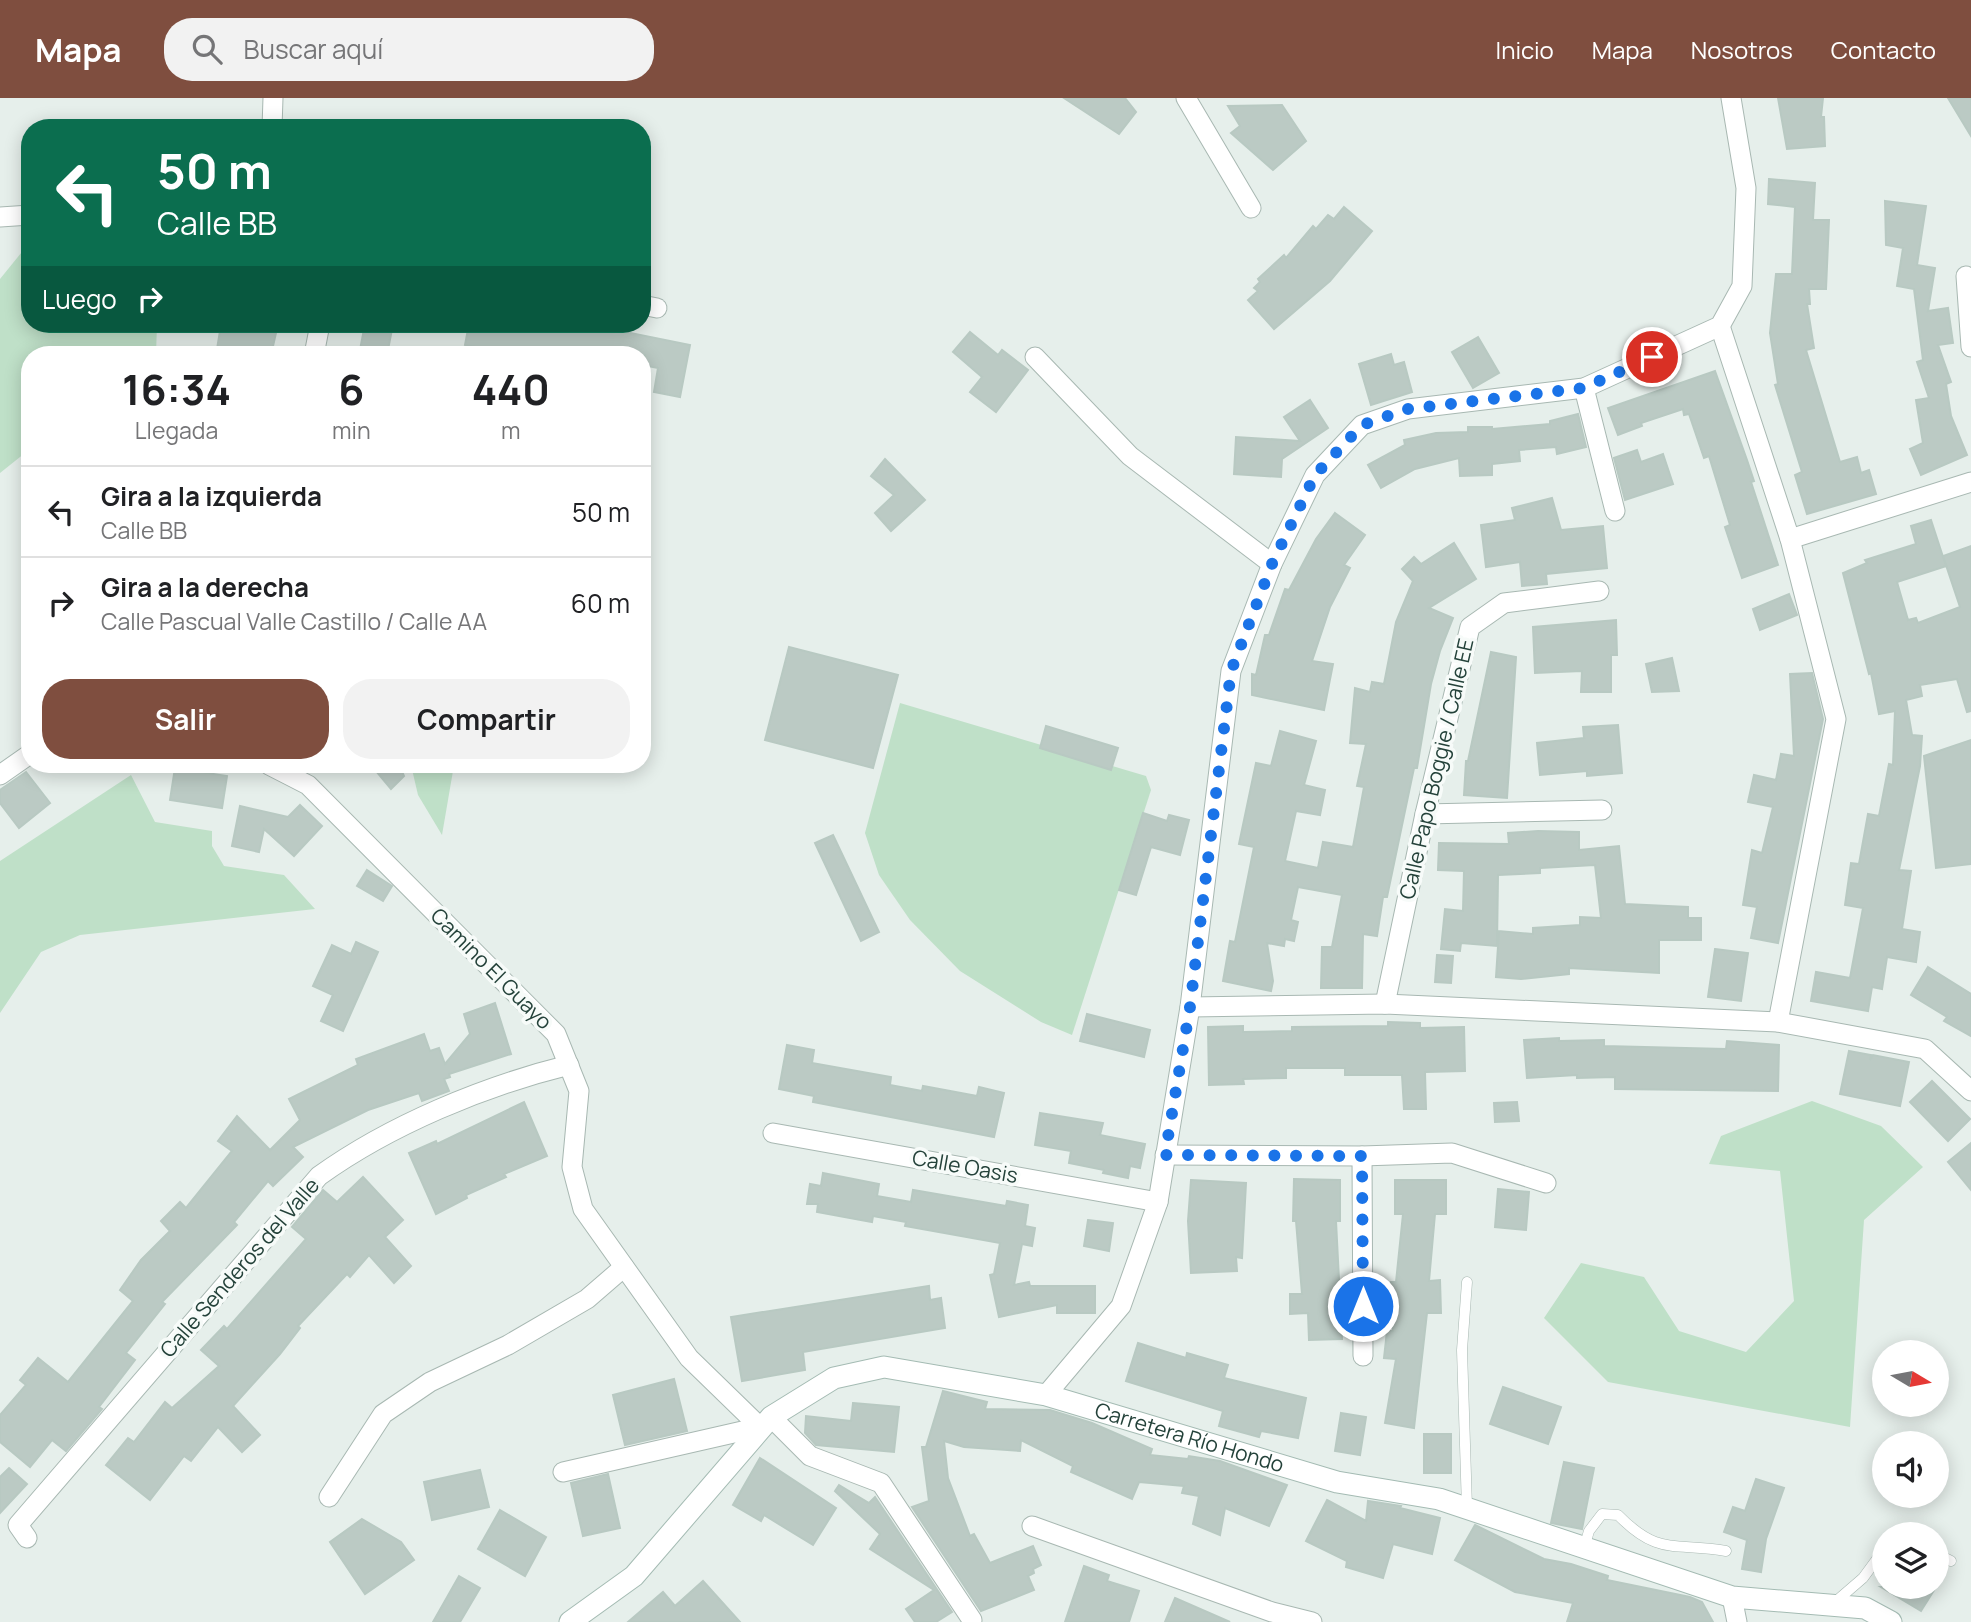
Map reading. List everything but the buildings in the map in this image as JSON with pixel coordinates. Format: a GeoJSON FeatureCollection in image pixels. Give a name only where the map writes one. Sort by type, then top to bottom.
{"type":"FeatureCollection","features":[{"type":"Feature","properties":{"kind":"street"},"geometry":{"type":"LineString","coordinates":[[272,119],[273,98]]}},
{"type":"Feature","properties":{"kind":"street"},"geometry":{"type":"LineString","coordinates":[[1186,98],[1251,208]]}},
{"type":"Feature","properties":{"kind":"street"},"geometry":{"type":"LineString","coordinates":[[1046,1395],[1121,1306],[1158,1202],[1190,1007],[1231,671],[1272,564],[1315,475],[1362,425],[1408,409],[1584,388],[1720,326],[1742,286],[1746,188],[1731,98]]}},
{"type":"Feature","properties":{"kind":"street"},"geometry":{"type":"LineString","coordinates":[[0,217],[21,216]]}},
{"type":"Feature","properties":{"kind":"street"},"geometry":{"type":"LineString","coordinates":[[1966,276],[1971,347]]}},
{"type":"Feature","properties":{"kind":"street"},"geometry":{"type":"LineString","coordinates":[[1720,326],[1790,539],[1836,719],[1778,1022]]}},
{"type":"Feature","properties":{"kind":"street"},"geometry":{"type":"LineString","coordinates":[[1035,357],[1130,456],[1272,564]]}},
{"type":"Feature","properties":{"kind":"street"},"geometry":{"type":"LineString","coordinates":[[1584,388],[1615,511]]}},
{"type":"Feature","properties":{"kind":"street"},"geometry":{"type":"LineString","coordinates":[[1790,539],[1971,482]]}},
{"type":"Feature","properties":{"kind":"street","name":"Calle Papo Boggie / Calle EE"},"geometry":{"type":"LineString","coordinates":[[1385,1004],[1425,814],[1470,627],[1504,603],[1599,591]]}},
{"type":"Feature","properties":{"kind":"street"},"geometry":{"type":"LineString","coordinates":[[0,775],[21,760]]}},
{"type":"Feature","properties":{"kind":"street","name":"Camino El Guayo"},"geometry":{"type":"LineString","coordinates":[[285,773],[308,785],[556,1034],[579,1091],[572,1167],[583,1209],[689,1358],[810,1456],[881,1483],[972,1620]]}},
{"type":"Feature","properties":{"kind":"street"},"geometry":{"type":"LineString","coordinates":[[1425,814],[1602,810]]}},
{"type":"Feature","properties":{"kind":"street"},"geometry":{"type":"LineString","coordinates":[[1190,1007],[1385,1004],[1778,1022],[1925,1049],[1971,1091]]}},
{"type":"Feature","properties":{"kind":"street","name":"Calle Senderos del Valle"},"geometry":{"type":"LineString","coordinates":[[26,1538],[18,1525],[319,1176],[354,1151],[465,1100],[518,1078],[569,1065]]}},
{"type":"Feature","properties":{"kind":"street","name":"Calle Oasis"},"geometry":{"type":"LineString","coordinates":[[773,1133],[1158,1202]]}},
{"type":"Feature","properties":{"kind":"street"},"geometry":{"type":"LineString","coordinates":[[1165,1155],[1362,1156],[1452,1153],[1546,1183]]}},
{"type":"Feature","properties":{"kind":"street"},"geometry":{"type":"LineString","coordinates":[[1362,1156],[1363,1356]]}},
{"type":"Feature","properties":{"kind":"street"},"geometry":{"type":"LineString","coordinates":[[329,1497],[383,1414],[430,1382],[508,1345],[587,1299],[624,1267]]}},
{"type":"Feature","properties":{"kind":"street","name":"Carretera Río Hondo"},"geometry":{"type":"LineString","coordinates":[[570,1622],[634,1576],[766,1422],[834,1378],[884,1367],[1046,1395],[1337,1482],[1439,1499],[1732,1597],[1865,1608],[1891,1622]]}},
{"type":"Feature","properties":{"kind":"street"},"geometry":{"type":"LineString","coordinates":[[563,1472],[766,1422]]}},
{"type":"Feature","properties":{"kind":"street"},"geometry":{"type":"LineString","coordinates":[[1032,1526],[1272,1612],[1312,1622]]}},
{"type":"Feature","properties":{"kind":"street"},"geometry":{"type":"LineString","coordinates":[[1732,1597],[1737,1622]]}},
{"type":"Feature","properties":{"kind":"lane"},"geometry":{"type":"LineString","coordinates":[[1466,1282],[1462,1350],[1467,1508]]}},
{"type":"Feature","properties":{"kind":"lane"},"geometry":{"type":"LineString","coordinates":[[1584,1548],[1589,1531],[1602,1514],[1618,1515],[1641,1537],[1653,1542],[1726,1551]]}},
{"type":"Feature","properties":{"kind":"lane"},"geometry":{"type":"LineString","coordinates":[[1831,1606],[1863,1578],[1872,1566]]}},
{"type":"Feature","properties":{"kind":"green space"},"geometry":{"type":"Polygon","coordinates":[[[21,253],[21,333],[157,333],[156,346],[21,346],[21,456],[0,473],[0,279],[21,253]]]}},
{"type":"Feature","properties":{"kind":"green space"},"geometry":{"type":"Polygon","coordinates":[[[900,703],[1146,776],[1151,790],[1072,1035],[1041,1022],[960,971],[910,920],[879,875],[865,833],[900,703]]]}},
{"type":"Feature","properties":{"kind":"green space"},"geometry":{"type":"Polygon","coordinates":[[[413,773],[453,773],[442,835],[418,795],[413,773]]]}},
{"type":"Feature","properties":{"kind":"green space"},"geometry":{"type":"Polygon","coordinates":[[[131,775],[155,822],[212,831],[212,846],[224,866],[284,875],[315,909],[80,935],[41,952],[0,1013],[0,861],[131,775]]]}},
{"type":"Feature","properties":{"kind":"green space"},"geometry":{"type":"Polygon","coordinates":[[[1812,1101],[1881,1126],[1923,1167],[1864,1220],[1850,1427],[1608,1382],[1544,1318],[1581,1263],[1644,1277],[1679,1331],[1746,1352],[1794,1301],[1780,1171],[1709,1164],[1721,1136],[1812,1101]]]}},
{"type":"Feature","properties":{"kind":"route"},"geometry":{"type":"LineString","coordinates":[[1363,1306],[1362,1156],[1165,1155],[1190,1007],[1231,671],[1272,564],[1315,475],[1362,425],[1408,409],[1584,388],[1652,357]]}}]}
